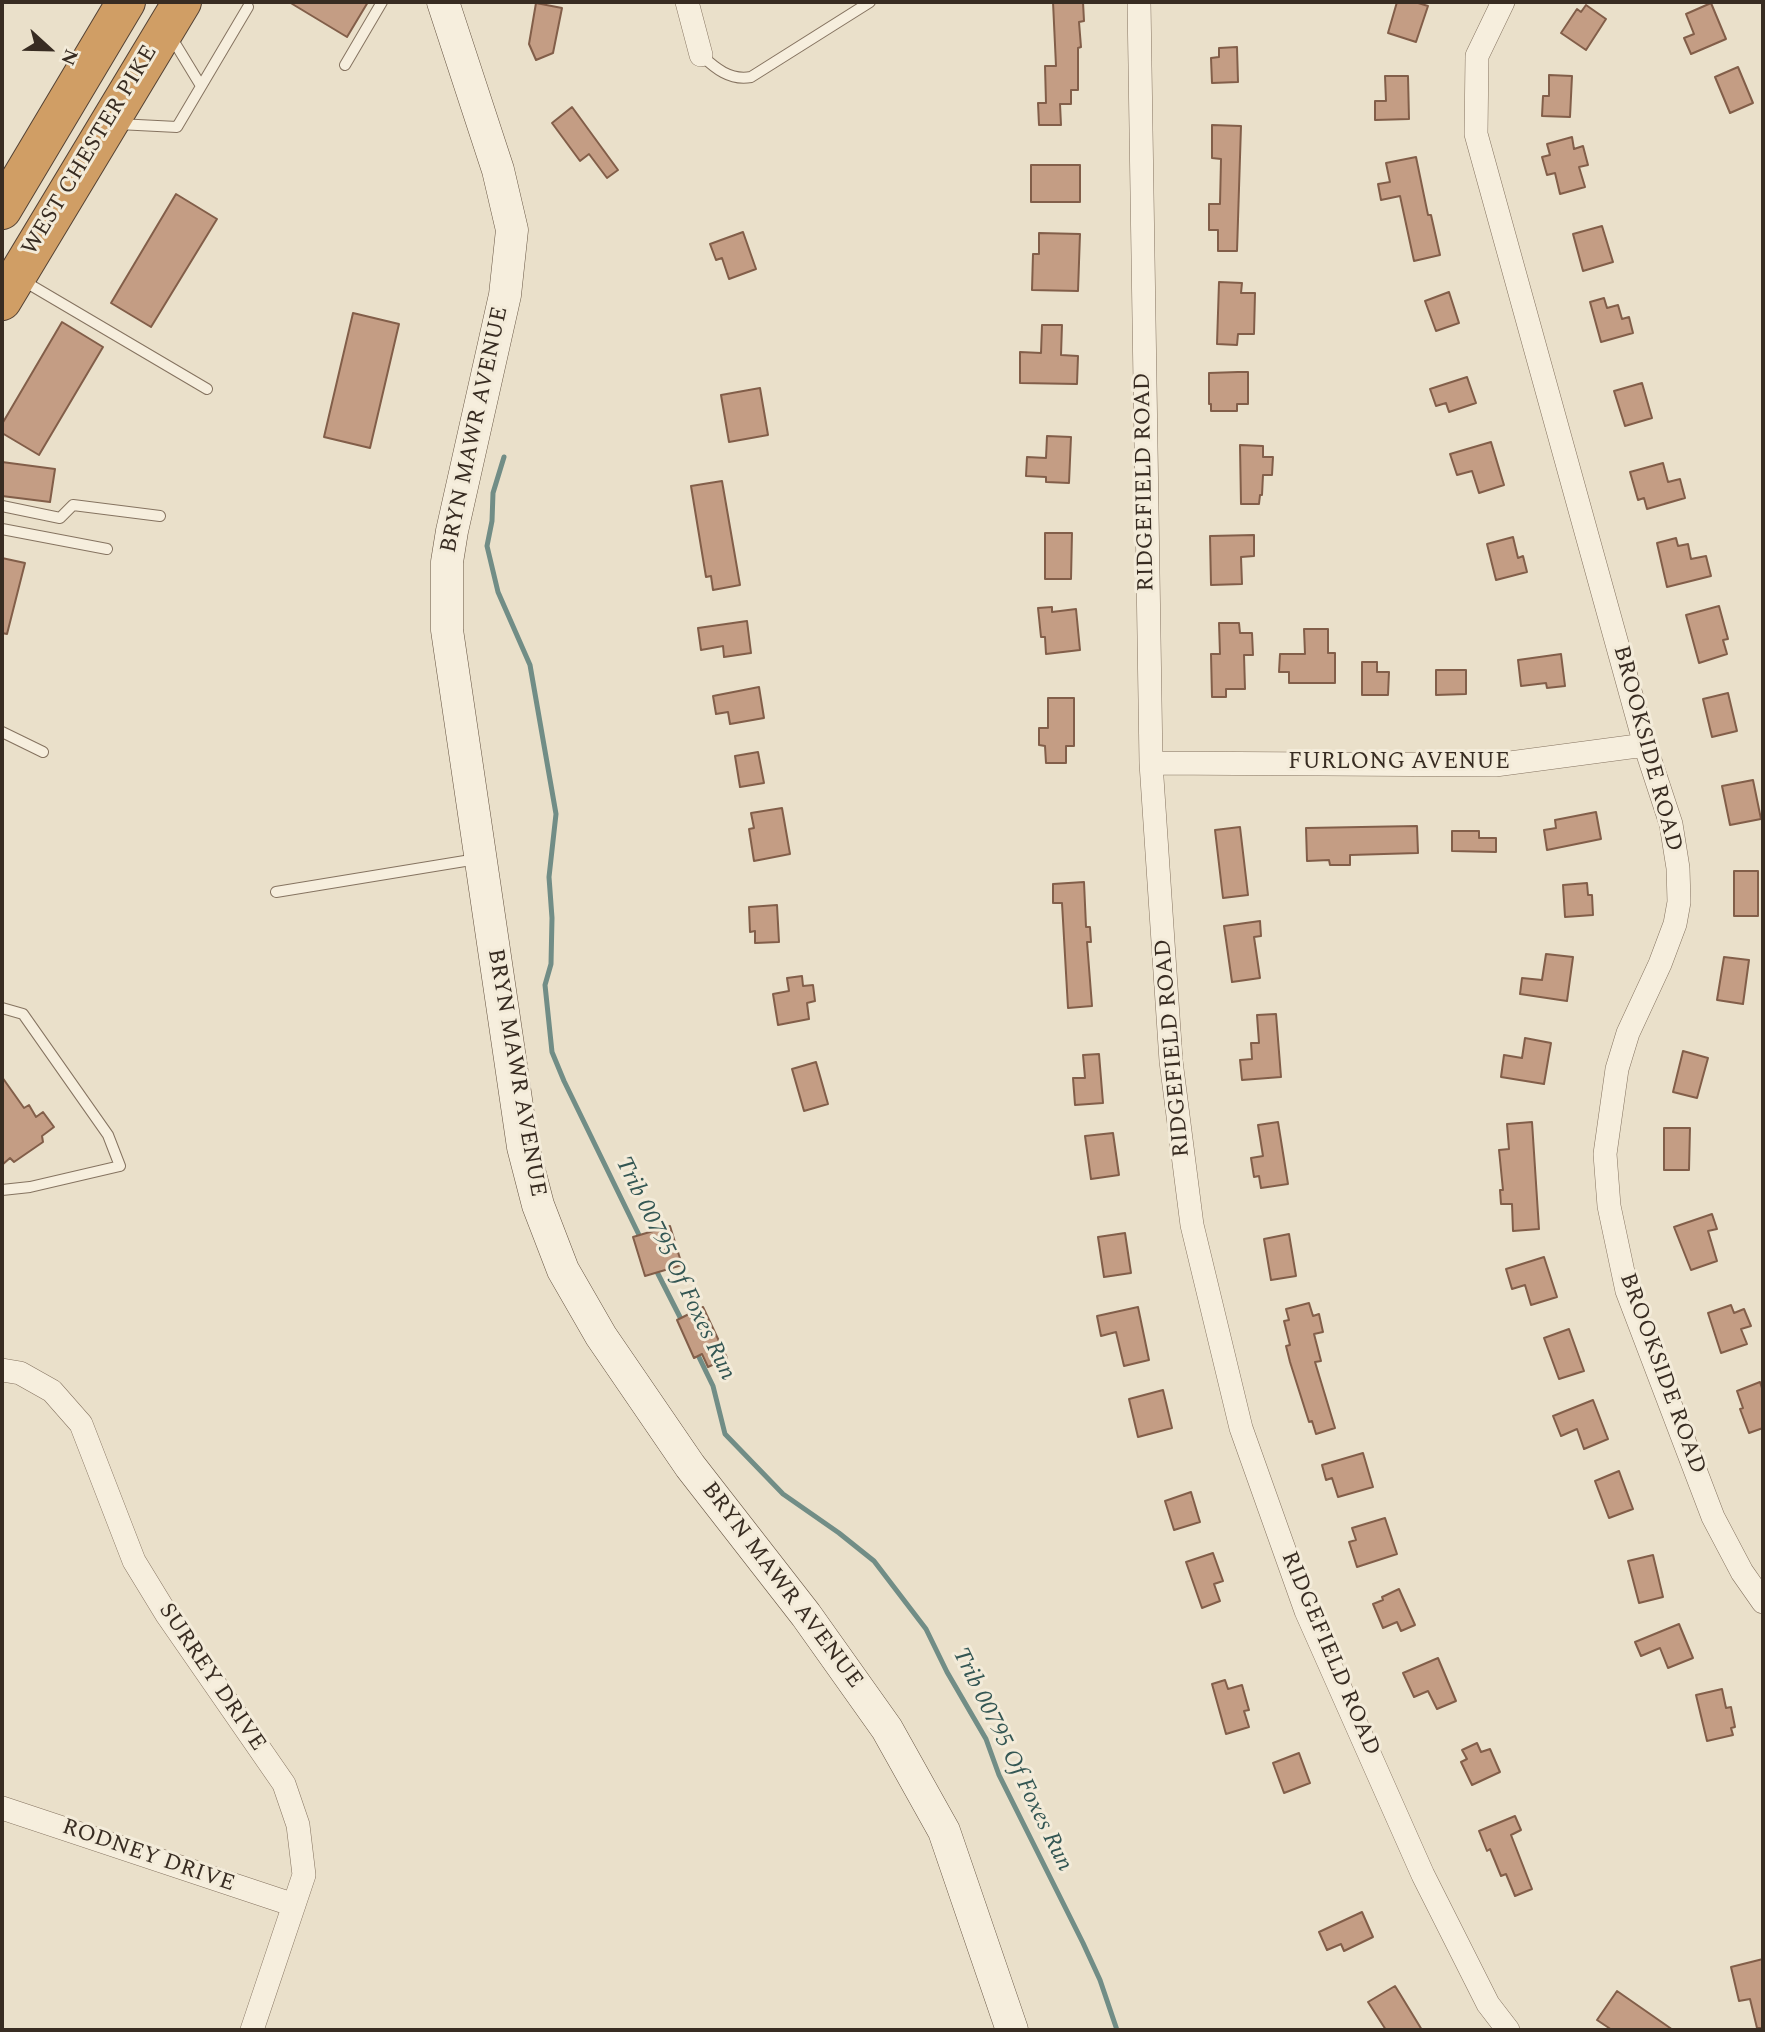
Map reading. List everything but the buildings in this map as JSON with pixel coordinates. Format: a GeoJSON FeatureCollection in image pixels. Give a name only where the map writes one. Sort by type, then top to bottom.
{"type":"FeatureCollection","features":[{"type":"Feature","properties":{"kind":"highway","name":"WEST CHESTER PIKE"},"geometry":{"type":"LineString","coordinates":[[2,210],[126,2]]}},
{"type":"Feature","properties":{"kind":"highway","name":"WEST CHESTER PIKE"},"geometry":{"type":"LineString","coordinates":[[7,282],[174,15]]}},
{"type":"Feature","properties":{"kind":"main road","name":"BRYN MAWR AVENUE"},"geometry":{"type":"LineString","coordinates":[[443,2],[498,170],[512,230],[512,251],[505,295],[452,531],[447,562],[446,618],[450,663],[523,1147],[538,1205],[563,1270],[601,1336],[663,1427],[806,1615],[887,1728],[944,1831],[1013,2030]]}},
{"type":"Feature","properties":{"kind":"street"},"geometry":{"type":"LineString","coordinates":[[687,2],[701,55]]}},
{"type":"Feature","properties":{"kind":"street","name":"RIDGEFIELD ROAD"},"geometry":{"type":"LineString","coordinates":[[1139,2],[1151,762],[1171,1061],[1192,1225],[1241,1428],[1306,1611],[1423,1875],[1488,2004],[1508,2030]]}},
{"type":"Feature","properties":{"kind":"street","name":"BROOKSIDE ROAD"},"geometry":{"type":"LineString","coordinates":[[1503,2],[1478,56],[1476,134],[1646,745],[1671,824],[1678,868],[1679,902],[1671,934],[1628,1033],[1617,1069],[1605,1154],[1609,1206],[1628,1291],[1713,1517],[1742,1572],[1763,1602]]}},
{"type":"Feature","properties":{"kind":"street","name":"FURLONG AVENUE"},"geometry":{"type":"LineString","coordinates":[[1151,762],[1494,765],[1646,745]]}},
{"type":"Feature","properties":{"kind":"street","name":"SURREY DRIVE"},"geometry":{"type":"LineString","coordinates":[[2,1370],[20,1373],[52,1391],[81,1424],[134,1561],[167,1615],[284,1784],[298,1825],[304,1875],[252,2030]]}},
{"type":"Feature","properties":{"kind":"street","name":"RODNEY DRIVE"},"geometry":{"type":"LineString","coordinates":[[2,1808],[294,1905]]}},
{"type":"Feature","properties":{"kind":"lane"},"geometry":{"type":"LineString","coordinates":[[345,65],[382,2]]}},
{"type":"Feature","properties":{"kind":"lane"},"geometry":{"type":"LineString","coordinates":[[701,55],[724,73],[742,78],[751,76],[870,2]]}},
{"type":"Feature","properties":{"kind":"lane"},"geometry":{"type":"LineString","coordinates":[[108,123],[177,127],[248,8]]}},
{"type":"Feature","properties":{"kind":"lane"},"geometry":{"type":"LineString","coordinates":[[174,15],[201,86]]}},
{"type":"Feature","properties":{"kind":"lane"},"geometry":{"type":"LineString","coordinates":[[7,282],[206,389]]}},
{"type":"Feature","properties":{"kind":"lane"},"geometry":{"type":"LineString","coordinates":[[2,506],[60,518],[73,505],[160,516]]}},
{"type":"Feature","properties":{"kind":"lane"},"geometry":{"type":"LineString","coordinates":[[2,529],[107,549]]}},
{"type":"Feature","properties":{"kind":"lane"},"geometry":{"type":"LineString","coordinates":[[2,732],[43,752]]}},
{"type":"Feature","properties":{"kind":"lane"},"geometry":{"type":"LineString","coordinates":[[275,892],[480,859]]}},
{"type":"Feature","properties":{"kind":"lane"},"geometry":{"type":"LineString","coordinates":[[2,1008],[23,1014],[108,1135],[120,1166],[2,1191]]}},
{"type":"Feature","properties":{"kind":"waterway","name":"Trib 00795 Of Foxes Run"},"geometry":{"type":"LineString","coordinates":[[504,457],[493,493],[492,521],[487,546],[498,592],[530,665],[556,814],[549,877],[551,964],[545,985],[552,1052],[641,1239]]}},
{"type":"Feature","properties":{"kind":"waterway","name":"Trib 00795 Of Foxes Run"},"geometry":{"type":"LineString","coordinates":[[654,1266],[683,1323]]}},
{"type":"Feature","properties":{"kind":"waterway","name":"Trib 00795 Of Foxes Run"},"geometry":{"type":"LineString","coordinates":[[696,1351],[713,1386],[725,1434],[783,1494],[874,1561],[926,1629],[947,1672],[986,1739],[999,1775],[1100,1980],[1117,2030]]}}]}
